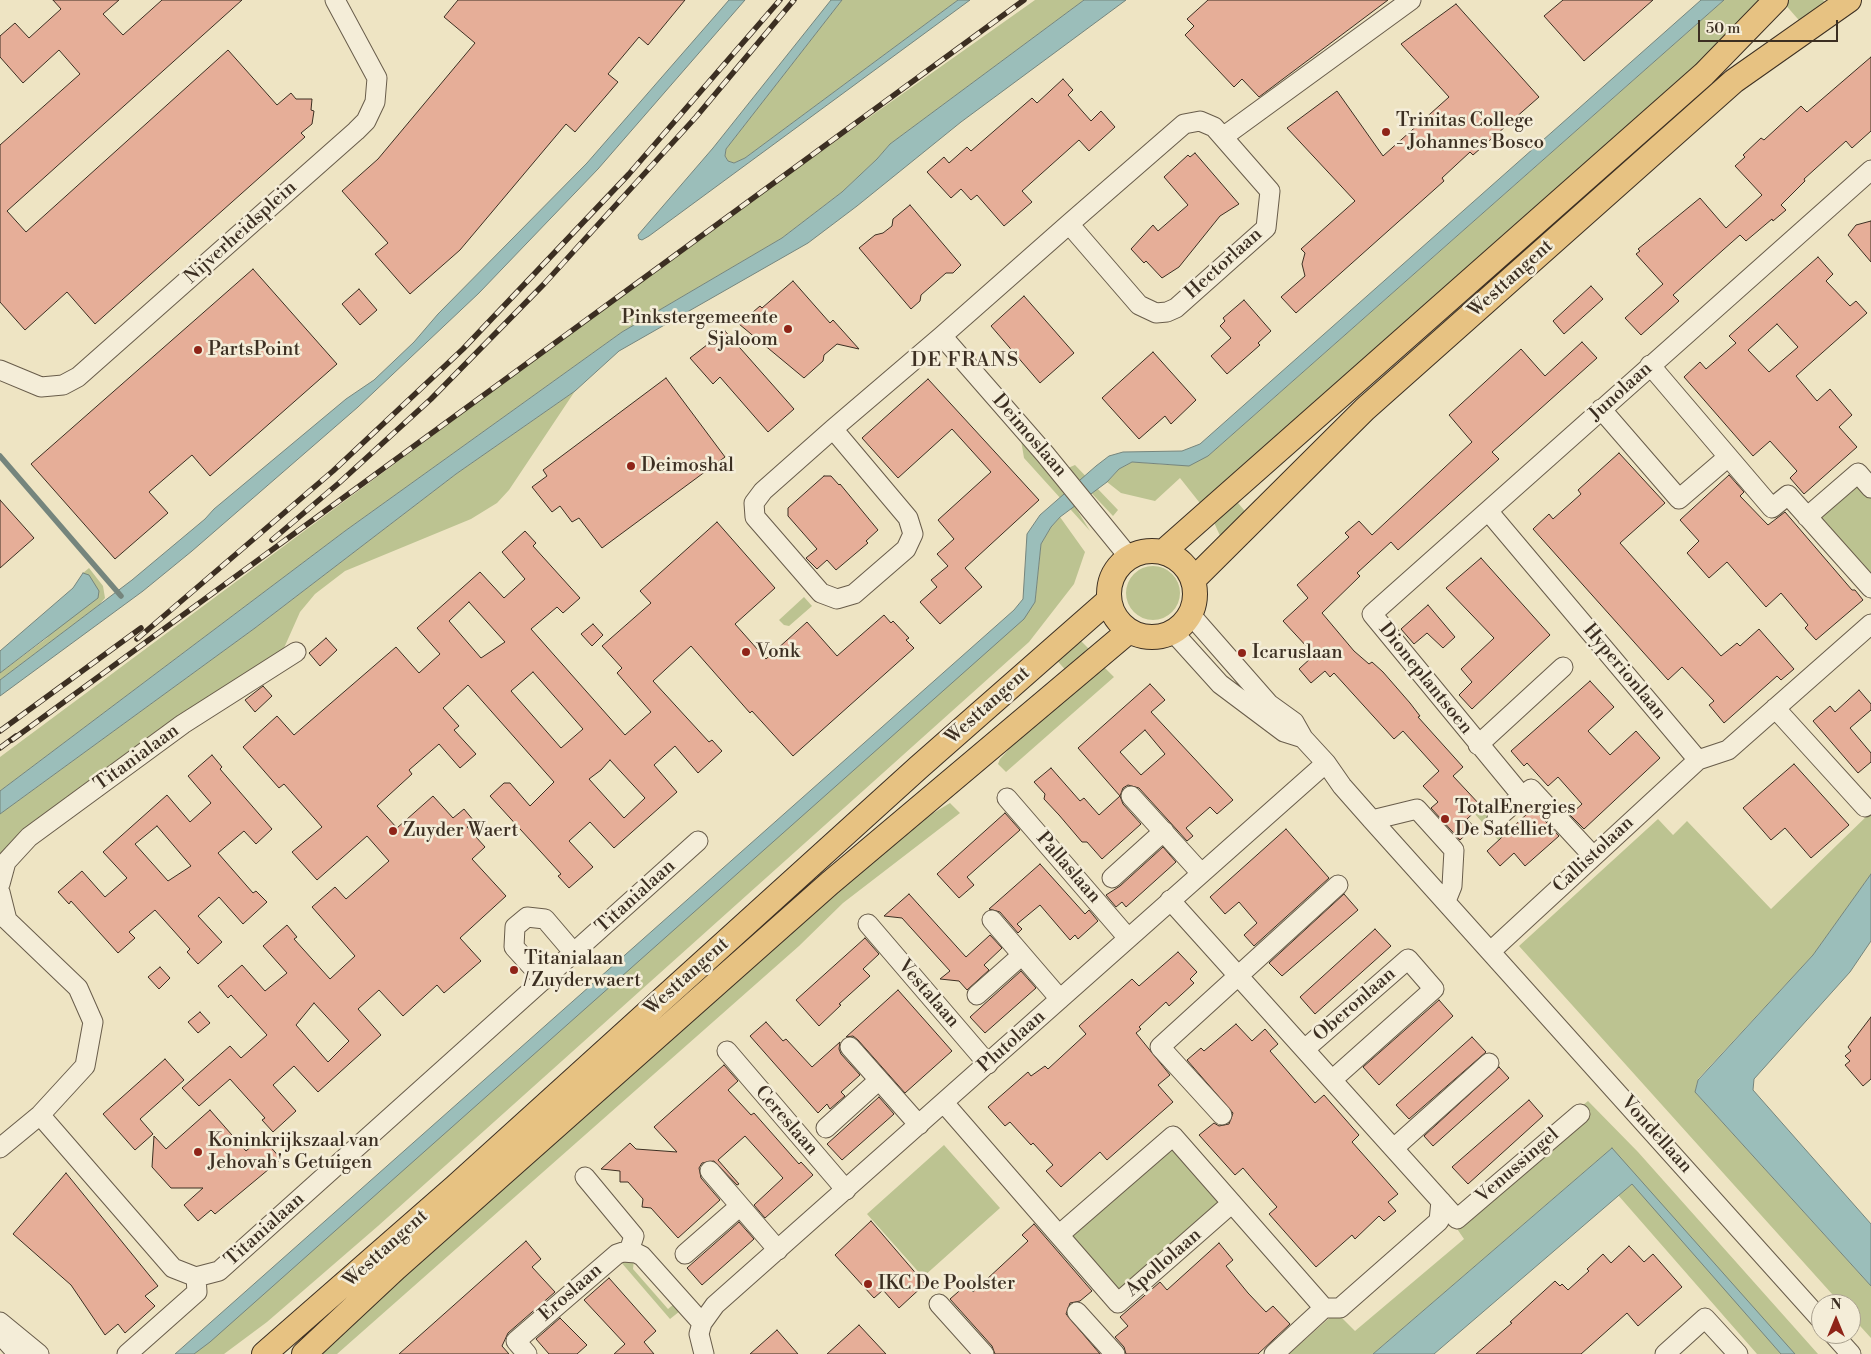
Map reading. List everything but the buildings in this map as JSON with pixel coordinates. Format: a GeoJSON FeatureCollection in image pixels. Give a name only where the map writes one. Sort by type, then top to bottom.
{"type":"FeatureCollection","features":[{"type":"Feature","properties":{"kind":"main road","name":"Westtangent"},"geometry":{"type":"LineString","coordinates":[[1163,552],[1704,74],[1776,0]]}},
{"type":"Feature","properties":{"kind":"main road","name":"Westtangent"},"geometry":{"type":"LineString","coordinates":[[1193,580],[1365,409],[1734,81],[1849,0]]}},
{"type":"Feature","properties":{"kind":"main road"},"geometry":{"type":"LineString","coordinates":[[1140,552],[1163,552],[1185,566],[1193,580],[1195,598],[1190,614],[1173,632],[1151,638],[1129,631],[1116,618],[1109,600],[1113,576],[1123,562],[1140,552]]}},
{"type":"Feature","properties":{"kind":"main road","name":"Westtangent"},"geometry":{"type":"LineString","coordinates":[[264,1354],[455,1187],[919,767],[1109,600]]}},
{"type":"Feature","properties":{"kind":"main road","name":"Westtangent"},"geometry":{"type":"LineString","coordinates":[[304,1354],[404,1261],[830,883],[1129,631]]}},
{"type":"Feature","properties":{"kind":"street","name":"Nijverheidsplein"},"geometry":{"type":"LineString","coordinates":[[0,370],[42,387],[62,385],[78,377],[366,121],[375,102],[377,78],[374,69],[334,0]]}},
{"type":"Feature","properties":{"kind":"street"},"geometry":{"type":"LineString","coordinates":[[1223,137],[1411,0]]}},
{"type":"Feature","properties":{"kind":"street","name":"Hectorlaan"},"geometry":{"type":"LineString","coordinates":[[942,336],[1069,224],[1184,124],[1192,121],[1207,122],[1269,188],[1266,228],[1176,308],[1167,312],[1156,313],[1139,305],[1069,224]]}},
{"type":"Feature","properties":{"kind":"street","name":"Junolaan"},"geometry":{"type":"LineString","coordinates":[[1372,614],[1871,170]]}},
{"type":"Feature","properties":{"kind":"street"},"geometry":{"type":"LineString","coordinates":[[833,430],[908,518],[913,534],[906,549],[854,594],[846,598],[829,597],[821,593],[755,518],[754,503],[764,479],[833,430],[942,336]]}},
{"type":"Feature","properties":{"kind":"street","name":"Deimoslaan"},"geometry":{"type":"LineString","coordinates":[[942,336],[1087,504],[1130,557]]}},
{"type":"Feature","properties":{"kind":"street"},"geometry":{"type":"LineString","coordinates":[[1650,365],[1772,508],[1788,495],[1871,588]]}},
{"type":"Feature","properties":{"kind":"street"},"geometry":{"type":"LineString","coordinates":[[1601,409],[1679,499],[1728,457]]}},
{"type":"Feature","properties":{"kind":"street"},"geometry":{"type":"LineString","coordinates":[[1807,516],[1858,474],[1871,488]]}},
{"type":"Feature","properties":{"kind":"street","name":"Hyperionlaan"},"geometry":{"type":"LineString","coordinates":[[1488,511],[1698,760]]}},
{"type":"Feature","properties":{"kind":"street"},"geometry":{"type":"LineString","coordinates":[[1190,614],[1269,704],[1294,722],[1303,738],[1326,763],[1342,786],[1491,951]]}},
{"type":"Feature","properties":{"kind":"street","name":"Dioneplantsoen"},"geometry":{"type":"LineString","coordinates":[[1372,614],[1522,796],[1497,818]]}},
{"type":"Feature","properties":{"kind":"street"},"geometry":{"type":"LineString","coordinates":[[1698,760],[1728,750],[1871,624]]}},
{"type":"Feature","properties":{"kind":"street"},"geometry":{"type":"LineString","coordinates":[[1173,632],[1220,684],[1284,732],[1303,738]]}},
{"type":"Feature","properties":{"kind":"street","name":"Titanialaan"},"geometry":{"type":"LineString","coordinates":[[0,884],[6,862],[29,838],[183,724],[296,652]]}},
{"type":"Feature","properties":{"kind":"street","name":"Dioneplantsoen"},"geometry":{"type":"LineString","coordinates":[[1478,744],[1563,668]]}},
{"type":"Feature","properties":{"kind":"street"},"geometry":{"type":"LineString","coordinates":[[1775,708],[1865,807]]}},
{"type":"Feature","properties":{"kind":"street","name":"Callistolaan"},"geometry":{"type":"LineString","coordinates":[[1491,951],[1698,760]]}},
{"type":"Feature","properties":{"kind":"street","name":"Plutolaan"},"geometry":{"type":"LineString","coordinates":[[702,1323],[715,1305],[1326,763]]}},
{"type":"Feature","properties":{"kind":"street"},"geometry":{"type":"LineString","coordinates":[[1531,790],[1594,856]]}},
{"type":"Feature","properties":{"kind":"street"},"geometry":{"type":"LineString","coordinates":[[1131,796],[1201,873]]}},
{"type":"Feature","properties":{"kind":"street","name":"Pallaslaan"},"geometry":{"type":"LineString","coordinates":[[1007,798],[1128,938]]}},
{"type":"Feature","properties":{"kind":"street"},"geometry":{"type":"LineString","coordinates":[[1372,820],[1417,809],[1454,850],[1452,886],[1446,901]]}},
{"type":"Feature","properties":{"kind":"street"},"geometry":{"type":"LineString","coordinates":[[1112,878],[1164,831]]}},
{"type":"Feature","properties":{"kind":"street","name":"Titanialaan"},"geometry":{"type":"LineString","coordinates":[[196,1277],[219,1271],[698,841]]}},
{"type":"Feature","properties":{"kind":"street"},"geometry":{"type":"LineString","coordinates":[[1222,1115],[1160,1047],[1338,885]]}},
{"type":"Feature","properties":{"kind":"street"},"geometry":{"type":"LineString","coordinates":[[0,892],[7,920],[78,988],[93,1022],[85,1066],[40,1115],[0,1148]]}},
{"type":"Feature","properties":{"kind":"street","name":"Oberonlaan"},"geometry":{"type":"LineString","coordinates":[[1170,900],[1457,1219]]}},
{"type":"Feature","properties":{"kind":"street"},"geometry":{"type":"LineString","coordinates":[[544,980],[514,947],[515,927],[527,917],[544,919],[574,953]]}},
{"type":"Feature","properties":{"kind":"street"},"geometry":{"type":"LineString","coordinates":[[992,920],[1060,999]]}},
{"type":"Feature","properties":{"kind":"street","name":"Vestalaan"},"geometry":{"type":"LineString","coordinates":[[868,924],[988,1064]]}},
{"type":"Feature","properties":{"kind":"street","name":"Vondellaan"},"geometry":{"type":"LineString","coordinates":[[1491,951],[1811,1309]]}},
{"type":"Feature","properties":{"kind":"street"},"geometry":{"type":"LineString","coordinates":[[977,995],[1022,955]]}},
{"type":"Feature","properties":{"kind":"street","name":"Oberonlaan"},"geometry":{"type":"LineString","coordinates":[[1305,1049],[1408,959],[1434,989],[1332,1080]]}},
{"type":"Feature","properties":{"kind":"street"},"geometry":{"type":"LineString","coordinates":[[850,1047],[919,1125]]}},
{"type":"Feature","properties":{"kind":"street","name":"Cereslaan"},"geometry":{"type":"LineString","coordinates":[[726,1051],[846,1190]]}},
{"type":"Feature","properties":{"kind":"street"},"geometry":{"type":"LineString","coordinates":[[1394,1148],[1489,1063]]}},
{"type":"Feature","properties":{"kind":"street"},"geometry":{"type":"LineString","coordinates":[[826,1128],[879,1080]]}},
{"type":"Feature","properties":{"kind":"street","name":"Apollolaan"},"geometry":{"type":"LineString","coordinates":[[944,1103],[1060,1234],[1118,1303],[1232,1203]]}},
{"type":"Feature","properties":{"kind":"street","name":"Venussingel"},"geometry":{"type":"LineString","coordinates":[[1457,1219],[1580,1114]]}},
{"type":"Feature","properties":{"kind":"street"},"geometry":{"type":"LineString","coordinates":[[40,1115],[173,1268],[196,1277],[197,1292],[127,1354]]}},
{"type":"Feature","properties":{"kind":"street"},"geometry":{"type":"LineString","coordinates":[[1060,1234],[1172,1136],[1232,1203],[1332,1308]]}},
{"type":"Feature","properties":{"kind":"street"},"geometry":{"type":"LineString","coordinates":[[710,1171],[778,1250]]}},
{"type":"Feature","properties":{"kind":"street"},"geometry":{"type":"LineString","coordinates":[[586,1178],[634,1236],[629,1251],[642,1256],[702,1323],[699,1334],[704,1354]]}},
{"type":"Feature","properties":{"kind":"street"},"geometry":{"type":"LineString","coordinates":[[1274,1354],[1438,1222],[1441,1201]]}},
{"type":"Feature","properties":{"kind":"street"},"geometry":{"type":"LineString","coordinates":[[685,1254],[740,1206]]}},
{"type":"Feature","properties":{"kind":"street","name":"Eroslaan"},"geometry":{"type":"LineString","coordinates":[[521,1348],[617,1254],[629,1251]]}},
{"type":"Feature","properties":{"kind":"street"},"geometry":{"type":"LineString","coordinates":[[939,1304],[984,1354]]}},
{"type":"Feature","properties":{"kind":"street"},"geometry":{"type":"LineString","coordinates":[[1077,1312],[1115,1354]]}},
{"type":"Feature","properties":{"kind":"street"},"geometry":{"type":"LineString","coordinates":[[1665,1354],[1705,1318],[1738,1354]]}},
{"type":"Feature","properties":{"kind":"street"},"geometry":{"type":"LineString","coordinates":[[0,1322],[39,1354]]}},
{"type":"Feature","properties":{"kind":"street"},"geometry":{"type":"LineString","coordinates":[[0,1334],[16,1353]]}},
{"type":"Feature","properties":{"kind":"street"},"geometry":{"type":"LineString","coordinates":[[1842,1344],[1851,1354]]}},
{"type":"Feature","properties":{"kind":"green space"},"geometry":{"type":"Polygon","coordinates":[[[842,0],[958,0],[745,158],[734,163],[728,161],[725,156],[726,149],[842,0]]]}},
{"type":"Feature","properties":{"kind":"green space"},"geometry":{"type":"Polygon","coordinates":[[[1035,0],[1084,0],[890,144],[842,192],[782,238],[622,332],[345,531],[0,791],[0,757],[700,237],[1035,0]]]}},
{"type":"Feature","properties":{"kind":"green space"},"geometry":{"type":"Polygon","coordinates":[[[1724,0],[1770,0],[1203,507],[1180,478],[1155,501],[1121,493],[1107,482],[1119,469],[1132,462],[1170,465],[1208,456],[1724,0]]]}},
{"type":"Feature","properties":{"kind":"green space"},"geometry":{"type":"Polygon","coordinates":[[[1785,0],[1823,0],[1830,7],[1804,26],[1783,2],[1785,0]]]}},
{"type":"Feature","properties":{"kind":"green space"},"geometry":{"type":"Polygon","coordinates":[[[575,391],[509,490],[497,503],[471,519],[345,571],[315,594],[300,612],[284,648],[0,858],[0,814],[255,628],[456,474],[575,391]]]}},
{"type":"Feature","properties":{"kind":"green space"},"geometry":{"type":"Polygon","coordinates":[[[1021,440],[1061,484],[1090,531],[1024,458],[1021,440]]]}},
{"type":"Feature","properties":{"kind":"green space"},"geometry":{"type":"Polygon","coordinates":[[[1075,465],[1118,510],[1113,516],[1068,468],[1075,465]]]}},
{"type":"Feature","properties":{"kind":"green space"},"geometry":{"type":"Polygon","coordinates":[[[1856,473],[1871,490],[1871,581],[1810,514],[1856,473]]]}},
{"type":"Feature","properties":{"kind":"green space"},"geometry":{"type":"Polygon","coordinates":[[[1232,496],[1250,517],[1222,540],[1211,516],[1232,496]]]}},
{"type":"Feature","properties":{"kind":"green space"},"geometry":{"type":"Polygon","coordinates":[[[1060,517],[1085,552],[1074,584],[1029,642],[378,1226],[267,1322],[224,1354],[194,1354],[1035,602],[1041,544],[1051,527],[1060,517]]]}},
{"type":"Feature","properties":{"kind":"green space"},"geometry":{"type":"Polygon","coordinates":[[[1148,566],[1158,566],[1168,570],[1176,578],[1180,593],[1176,608],[1168,616],[1158,620],[1148,620],[1138,616],[1130,608],[1126,598],[1126,588],[1130,578],[1138,570],[1148,566]]]}},
{"type":"Feature","properties":{"kind":"green space"},"geometry":{"type":"Polygon","coordinates":[[[89,568],[103,586],[105,598],[99,605],[0,680],[0,673],[47,638],[85,574],[83,573],[89,568]]]}},
{"type":"Feature","properties":{"kind":"green space"},"geometry":{"type":"Polygon","coordinates":[[[804,597],[812,606],[789,626],[784,625],[779,620],[804,597]]]}},
{"type":"Feature","properties":{"kind":"green space"},"geometry":{"type":"Polygon","coordinates":[[[1076,636],[1094,654],[1070,675],[1052,655],[1076,636]]]}},
{"type":"Feature","properties":{"kind":"green space"},"geometry":{"type":"Polygon","coordinates":[[[1100,663],[1114,677],[1006,772],[998,764],[1000,759],[1046,709],[1100,663]]]}},
{"type":"Feature","properties":{"kind":"green space"},"geometry":{"type":"Polygon","coordinates":[[[950,803],[960,813],[843,903],[799,946],[337,1354],[310,1354],[887,841],[950,803]]]}},
{"type":"Feature","properties":{"kind":"green space"},"geometry":{"type":"Polygon","coordinates":[[[1483,805],[1508,832],[1499,841],[1474,813],[1483,805]]]}},
{"type":"Feature","properties":{"kind":"green space"},"geometry":{"type":"Polygon","coordinates":[[[1871,812],[1871,874],[1813,955],[1698,1079],[1695,1092],[1871,1286],[1871,1338],[1861,1327],[1861,1294],[1832,1294],[1519,946],[1658,819],[1673,835],[1687,821],[1771,909],[1871,812]]]}},
{"type":"Feature","properties":{"kind":"green space"},"geometry":{"type":"Polygon","coordinates":[[[1588,1101],[1638,1152],[1818,1354],[1757,1354],[1618,1195],[1632,1184],[1612,1148],[1373,1354],[1289,1354],[1336,1312],[1355,1331],[1464,1239],[1449,1217],[1588,1101]]]}},
{"type":"Feature","properties":{"kind":"green space"},"geometry":{"type":"Polygon","coordinates":[[[1173,1137],[1233,1202],[1119,1303],[1060,1235],[1173,1137]]]}},
{"type":"Feature","properties":{"kind":"green space"},"geometry":{"type":"Polygon","coordinates":[[[944,1145],[1000,1208],[923,1277],[867,1214],[944,1145]]]}},
{"type":"Feature","properties":{"kind":"green space"},"geometry":{"type":"Polygon","coordinates":[[[634,1260],[633,1269],[668,1309],[674,1304],[680,1311],[670,1319],[620,1261],[634,1260]]]}},
{"type":"Feature","properties":{"kind":"water"},"geometry":{"type":"Polygon","coordinates":[[[729,0],[745,0],[598,169],[479,293],[358,407],[192,551],[143,591],[0,696],[0,680],[132,580],[346,399],[374,380],[414,342],[438,314],[587,163],[729,0]]]}},
{"type":"Feature","properties":{"kind":"water"},"geometry":{"type":"Polygon","coordinates":[[[831,0],[842,0],[726,149],[725,156],[728,161],[734,163],[745,158],[958,0],[970,0],[649,236],[642,240],[639,239],[638,235],[713,148],[831,0]]]}},
{"type":"Feature","properties":{"kind":"water"},"geometry":{"type":"Polygon","coordinates":[[[1084,0],[1126,0],[961,122],[808,243],[619,351],[575,391],[456,474],[255,628],[0,814],[0,791],[345,531],[622,332],[782,238],[842,192],[890,144],[1084,0]]]}},
{"type":"Feature","properties":{"kind":"water"},"geometry":{"type":"Polygon","coordinates":[[[1701,0],[1724,0],[1208,456],[1189,466],[1132,462],[1119,469],[1107,482],[1060,517],[1051,527],[1041,544],[1035,602],[1024,619],[210,1342],[194,1354],[175,1354],[1014,610],[1023,599],[1027,534],[1040,515],[1109,456],[1123,452],[1182,451],[1200,444],[1701,0]]]}},
{"type":"Feature","properties":{"kind":"water"},"geometry":{"type":"Polygon","coordinates":[[[83,573],[89,575],[99,591],[98,598],[0,673],[0,651],[73,588],[83,573]]]}},
{"type":"Feature","properties":{"kind":"water"},"geometry":{"type":"Polygon","coordinates":[[[1871,874],[1871,941],[1850,972],[1754,1079],[1753,1090],[1871,1224],[1871,1286],[1695,1092],[1698,1080],[1813,955],[1871,874]]]}},
{"type":"Feature","properties":{"kind":"water"},"geometry":{"type":"Polygon","coordinates":[[[1612,1148],[1795,1354],[1781,1354],[1632,1184],[1434,1354],[1373,1354],[1612,1148]]]}},
{"type":"Feature","properties":{"kind":"waterway"},"geometry":{"type":"LineString","coordinates":[[0,456],[121,596]]}},
{"type":"Feature","properties":{"kind":"railway"},"geometry":{"type":"LineString","coordinates":[[137,639],[333,471],[463,349],[629,174],[780,0]]}},
{"type":"Feature","properties":{"kind":"railway"},"geometry":{"type":"LineString","coordinates":[[272,540],[339,483],[431,399],[544,284],[696,117],[794,0]]}},
{"type":"Feature","properties":{"kind":"railway"},"geometry":{"type":"LineString","coordinates":[[12,740],[1024,0]]}},
{"type":"Feature","properties":{"kind":"railway"},"geometry":{"type":"LineString","coordinates":[[0,731],[141,628]]}},
{"type":"Feature","properties":{"kind":"railway"},"geometry":{"type":"LineString","coordinates":[[0,748],[16,736]]}},
{"type":"Feature","properties":{"kind":"place","name":"Trinitas College - Johannes Bosco"},"geometry":{"type":"Point","coordinates":[1386,132]}},
{"type":"Feature","properties":{"kind":"place","name":"Pinkstergemeente Sjaloom"},"geometry":{"type":"Point","coordinates":[788,329]}},
{"type":"Feature","properties":{"kind":"place","name":"PartsPoint"},"geometry":{"type":"Point","coordinates":[198,350]}},
{"type":"Feature","properties":{"kind":"place","name":"Deimoshal"},"geometry":{"type":"Point","coordinates":[631,466]}},
{"type":"Feature","properties":{"kind":"place","name":"Vonk"},"geometry":{"type":"Point","coordinates":[746,652]}},
{"type":"Feature","properties":{"kind":"place","name":"Icaruslaan"},"geometry":{"type":"Point","coordinates":[1242,653]}},
{"type":"Feature","properties":{"kind":"place","name":"TotalEnergies De Satelliet"},"geometry":{"type":"Point","coordinates":[1445,819]}},
{"type":"Feature","properties":{"kind":"place","name":"Zuyder Waert"},"geometry":{"type":"Point","coordinates":[393,831]}},
{"type":"Feature","properties":{"kind":"place","name":"Titanialaan / Zuyderwaert"},"geometry":{"type":"Point","coordinates":[514,970]}},
{"type":"Feature","properties":{"kind":"place","name":"Koninkrijkszaal van Jehovah's Getuigen"},"geometry":{"type":"Point","coordinates":[198,1152]}},
{"type":"Feature","properties":{"kind":"place","name":"IKC De Poolster"},"geometry":{"type":"Point","coordinates":[868,1284]}},
{"type":"Feature","properties":{"kind":"district","name":"DE FRANS"},"geometry":{"type":"Point","coordinates":[965,361]}}]}
